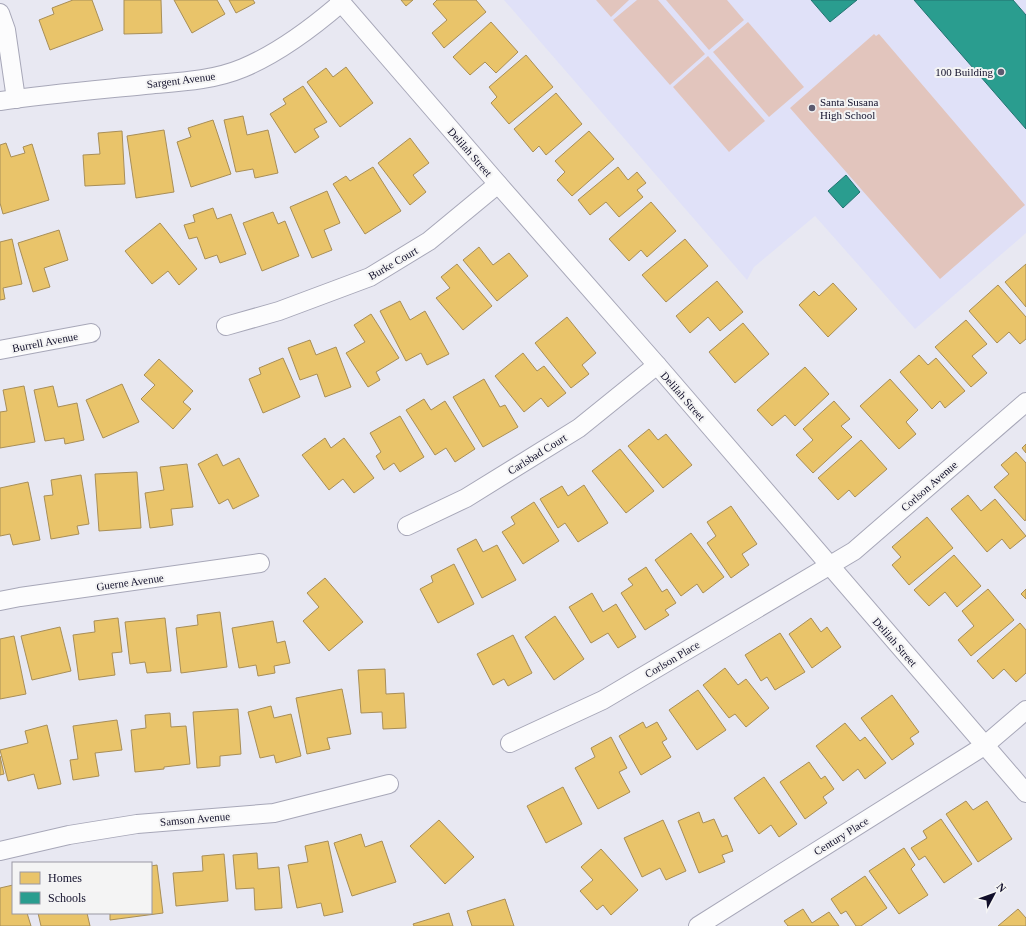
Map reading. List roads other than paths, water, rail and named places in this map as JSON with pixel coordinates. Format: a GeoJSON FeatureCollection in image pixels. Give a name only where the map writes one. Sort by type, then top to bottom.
{"type":"FeatureCollection","features":[{"type":"Feature","properties":{"kind":"street","name":"Sargent Avenue"},"geometry":{"type":"LineString","coordinates":[[8,100],[211,79],[243,68],[272,53],[312,28],[340,1]]}},
{"type":"Feature","properties":{"kind":"street","name":"Delilah Street"},"geometry":{"type":"LineString","coordinates":[[340,1],[657,365],[1026,793]]}},
{"type":"Feature","properties":{"kind":"street"},"geometry":{"type":"LineString","coordinates":[[0,13],[6,30],[8,100]]}},
{"type":"Feature","properties":{"kind":"street","name":"Burke Court"},"geometry":{"type":"LineString","coordinates":[[226,326],[279,311],[370,277],[429,241],[498,184]]}},
{"type":"Feature","properties":{"kind":"street","name":"Burrell Avenue"},"geometry":{"type":"LineString","coordinates":[[0,350],[91,333]]}},
{"type":"Feature","properties":{"kind":"street","name":"Carlsbad Court"},"geometry":{"type":"LineString","coordinates":[[407,526],[466,498],[579,428],[657,365]]}},
{"type":"Feature","properties":{"kind":"street","name":"Corlson Avenue"},"geometry":{"type":"LineString","coordinates":[[829,566],[854,551],[1026,402]]}},
{"type":"Feature","properties":{"kind":"street","name":"Guerne Avenue"},"geometry":{"type":"LineString","coordinates":[[0,601],[260,563]]}},
{"type":"Feature","properties":{"kind":"street","name":"Corlson Place"},"geometry":{"type":"LineString","coordinates":[[510,743],[603,700],[829,566]]}},
{"type":"Feature","properties":{"kind":"street","name":"Century Place"},"geometry":{"type":"LineString","coordinates":[[698,926],[984,746],[1026,710]]}},
{"type":"Feature","properties":{"kind":"street","name":"Samson Avenue"},"geometry":{"type":"LineString","coordinates":[[0,851],[69,834],[137,824],[274,813],[389,784]]}},
{"type":"Feature","properties":{"kind":"place","name":"100 Building"},"geometry":{"type":"Point","coordinates":[1001,72]}},
{"type":"Feature","properties":{"kind":"place","name":"Santa Susana High School"},"geometry":{"type":"Point","coordinates":[812,108]}}]}
